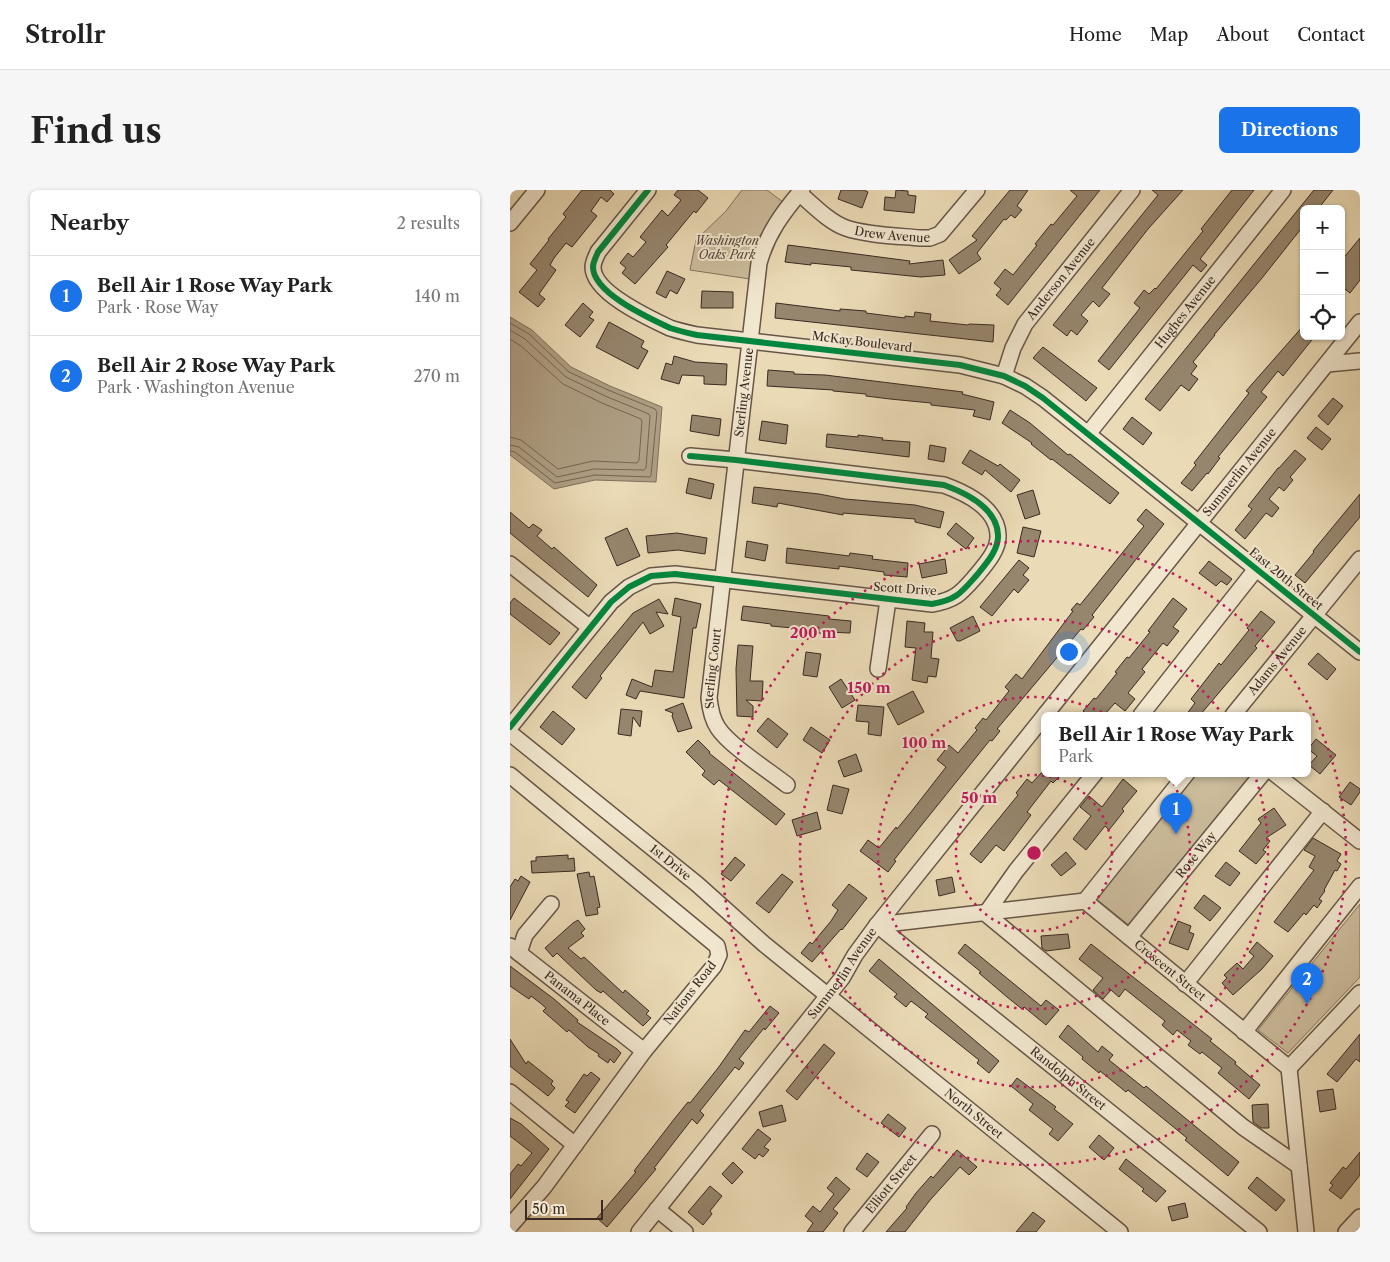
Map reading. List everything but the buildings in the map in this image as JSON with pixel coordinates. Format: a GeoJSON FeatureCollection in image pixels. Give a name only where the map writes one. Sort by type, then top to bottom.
{"type":"FeatureCollection","features":[{"type":"Feature","properties":{"kind":"street","name":"McKay Boulevard"},"geometry":{"type":"LineString","coordinates":[[648,190],[598,252],[592,267],[595,277],[602,288],[614,298],[672,328],[697,335],[960,365],[1004,376],[1025,386],[1043,398],[1199,523]]}},
{"type":"Feature","properties":{"kind":"street","name":"Drew Avenue"},"geometry":{"type":"LineString","coordinates":[[801,192],[835,222],[845,228],[855,231],[930,238],[940,234],[977,190]]}},
{"type":"Feature","properties":{"kind":"street","name":"Anderson Avenue"},"geometry":{"type":"LineString","coordinates":[[1004,376],[1013,348],[1025,324],[1132,190]]}},
{"type":"Feature","properties":{"kind":"street","name":"Hughes Avenue"},"geometry":{"type":"LineString","coordinates":[[1088,434],[1283,190]]}},
{"type":"Feature","properties":{"kind":"street"},"geometry":{"type":"LineString","coordinates":[[510,223],[532,192]]}},
{"type":"Feature","properties":{"kind":"street","name":"Sterling Avenue"},"geometry":{"type":"LineString","coordinates":[[722,579],[759,262],[764,244],[772,229],[801,192]]}},
{"type":"Feature","properties":{"kind":"street","name":"Summerlin Avenue"},"geometry":{"type":"LineString","coordinates":[[1047,712],[1360,322]]}},
{"type":"Feature","properties":{"kind":"street"},"geometry":{"type":"LineString","coordinates":[[1326,364],[1360,361]]}},
{"type":"Feature","properties":{"kind":"street","name":"Scott Drive"},"geometry":{"type":"LineString","coordinates":[[510,727],[611,602],[629,587],[651,576],[675,574],[932,604],[947,602],[960,595],[994,551],[998,536],[995,521],[980,504],[964,492],[944,485],[690,456]]}},
{"type":"Feature","properties":{"kind":"street","name":"East 20th Street"},"geometry":{"type":"LineString","coordinates":[[1199,523],[1360,652]]}},
{"type":"Feature","properties":{"kind":"street","name":"Adams Avenue"},"geometry":{"type":"LineString","coordinates":[[1235,712],[1360,559]]}},
{"type":"Feature","properties":{"kind":"street"},"geometry":{"type":"LineString","coordinates":[[510,564],[590,627]]}},
{"type":"Feature","properties":{"kind":"street"},"geometry":{"type":"LineString","coordinates":[[1143,712],[1256,569]]}},
{"type":"Feature","properties":{"kind":"street","name":"Sterling Court"},"geometry":{"type":"LineString","coordinates":[[722,579],[709,698],[711,712],[717,727],[728,739],[787,785]]}},
{"type":"Feature","properties":{"kind":"street"},"geometry":{"type":"LineString","coordinates":[[878,669],[888,600]]}},
{"type":"Feature","properties":{"kind":"street","name":"Summerlin Avenue"},"geometry":{"type":"LineString","coordinates":[[639,1232],[828,996],[876,926],[1041,720]]}},
{"type":"Feature","properties":{"kind":"street","name":"1st Drive"},"geometry":{"type":"LineString","coordinates":[[510,734],[696,884],[764,944],[828,996]]}},
{"type":"Feature","properties":{"kind":"street","name":"Nations Road"},"geometry":{"type":"LineString","coordinates":[[510,775],[717,946],[719,955],[714,966],[644,1051],[544,1187],[510,1226]]}},
{"type":"Feature","properties":{"kind":"street"},"geometry":{"type":"LineString","coordinates":[[986,912],[1092,777]]}},
{"type":"Feature","properties":{"kind":"street"},"geometry":{"type":"LineString","coordinates":[[876,926],[1085,901],[1184,777]]}},
{"type":"Feature","properties":{"kind":"street","name":"Rose Way"},"geometry":{"type":"LineString","coordinates":[[1129,938],[1260,777]]}},
{"type":"Feature","properties":{"kind":"street"},"geometry":{"type":"LineString","coordinates":[[1279,777],[1360,841]]}},
{"type":"Feature","properties":{"kind":"street"},"geometry":{"type":"LineString","coordinates":[[1185,984],[1323,812]]}},
{"type":"Feature","properties":{"kind":"street"},"geometry":{"type":"LineString","coordinates":[[1244,1032],[1360,886]]}},
{"type":"Feature","properties":{"kind":"street","name":"Crescent Street"},"geometry":{"type":"LineString","coordinates":[[1085,901],[1289,1068]]}},
{"type":"Feature","properties":{"kind":"street"},"geometry":{"type":"LineString","coordinates":[[515,949],[551,904]]}},
{"type":"Feature","properties":{"kind":"street"},"geometry":{"type":"LineString","coordinates":[[986,912],[1243,1128],[1299,1166]]}},
{"type":"Feature","properties":{"kind":"street","name":"Randolph Street"},"geometry":{"type":"LineString","coordinates":[[876,926],[1259,1232]]}},
{"type":"Feature","properties":{"kind":"street","name":"Panama Place"},"geometry":{"type":"LineString","coordinates":[[515,949],[644,1051]]}},
{"type":"Feature","properties":{"kind":"street"},"geometry":{"type":"LineString","coordinates":[[1306,1232],[1289,1068],[1360,993]]}},
{"type":"Feature","properties":{"kind":"street","name":"North Street"},"geometry":{"type":"LineString","coordinates":[[828,996],[1120,1232]]}},
{"type":"Feature","properties":{"kind":"street"},"geometry":{"type":"LineString","coordinates":[[510,1092],[575,1145]]}},
{"type":"Feature","properties":{"kind":"street","name":"Elliott Street"},"geometry":{"type":"LineString","coordinates":[[852,1232],[932,1134]]}},
{"type":"Feature","properties":{"kind":"street"},"geometry":{"type":"LineString","coordinates":[[657,1210],[685,1232]]}},
{"type":"Feature","properties":{"kind":"street"},"geometry":{"type":"LineString","coordinates":[[1346,1232],[1360,1217]]}},
{"type":"Feature","properties":{"kind":"green space","name":"Washington Oaks Park"},"geometry":{"type":"Polygon","coordinates":[[[742,190],[767,190],[783,202],[757,240],[750,279],[690,270],[696,240],[726,211],[742,190]]]}},
{"type":"Feature","properties":{"kind":"green space"},"geometry":{"type":"Polygon","coordinates":[[[1194,777],[1251,777],[1130,926],[1095,898],[1194,777]]]}},
{"type":"Feature","properties":{"kind":"green space"},"geometry":{"type":"Polygon","coordinates":[[[1360,904],[1360,977],[1288,1053],[1258,1030],[1360,904]]]}},
{"type":"Feature","properties":{"kind":"water"},"geometry":{"type":"Polygon","coordinates":[[[510,317],[532,330],[571,367],[610,386],[662,407],[656,482],[595,480],[554,489],[510,455],[510,317]]]}},
{"type":"Feature","properties":{"kind":"cycle path"},"geometry":{"type":"LineString","coordinates":[[648,190],[598,252],[593,267],[595,277],[602,286],[624,304],[670,328],[697,335],[960,365],[1004,376],[1025,386],[1043,398],[1360,652]]}},
{"type":"Feature","properties":{"kind":"cycle path"},"geometry":{"type":"LineString","coordinates":[[510,727],[611,602],[629,587],[651,576],[675,574],[932,604],[953,598],[962,591],[987,562],[994,552],[998,541],[996,525],[986,509],[962,492],[944,485],[690,456]]}},
{"type":"Feature","properties":{"kind":"place","name":"Bell Air 1 Rose Way Park"},"geometry":{"type":"Point","coordinates":[1176,834]}},
{"type":"Feature","properties":{"kind":"place","name":"Bell Air 2 Rose Way Park"},"geometry":{"type":"Point","coordinates":[1307,1004]}}]}
